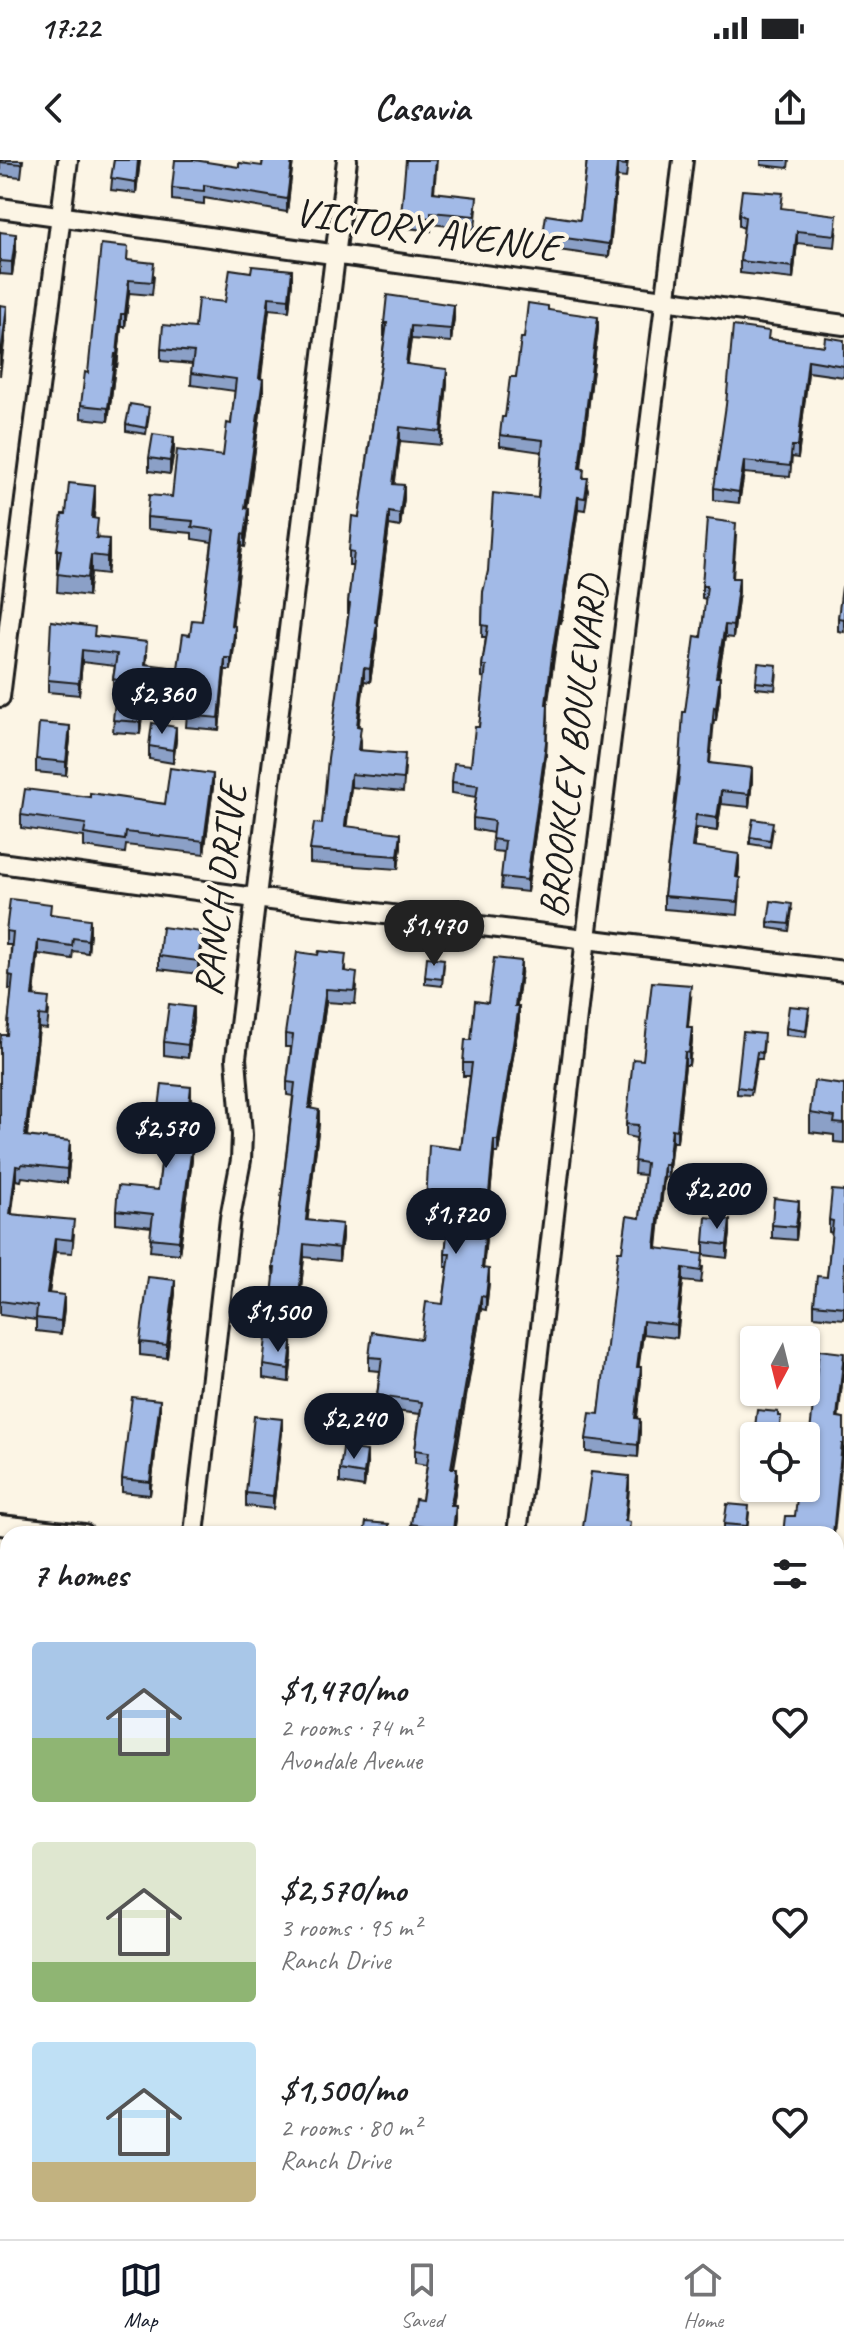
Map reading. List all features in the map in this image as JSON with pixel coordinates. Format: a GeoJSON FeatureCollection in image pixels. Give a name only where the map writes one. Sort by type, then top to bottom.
{"type":"FeatureCollection","features":[{"type":"Feature","properties":{"kind":"street"},"geometry":{"type":"LineString","coordinates":[[0,697],[68,160]]}},
{"type":"Feature","properties":{"kind":"street","name":"RANCH DRIVE"},"geometry":{"type":"LineString","coordinates":[[195,1526],[230,1218],[241,1160],[236,1058],[347,160]]}},
{"type":"Feature","properties":{"kind":"street","name":"BROOKLEY BOULEVARD"},"geometry":{"type":"LineString","coordinates":[[518,1526],[586,938],[683,160]]}},
{"type":"Feature","properties":{"kind":"street","name":"VICTORY AVENUE"},"geometry":{"type":"LineString","coordinates":[[0,208],[844,325]]}},
{"type":"Feature","properties":{"kind":"street"},"geometry":{"type":"LineString","coordinates":[[0,863],[844,971]]}},
{"type":"Feature","properties":{"kind":"building"},"geometry":{"type":"Polygon","coordinates":[[[0,160],[22,160],[21,164],[0,160]]]}},
{"type":"Feature","properties":{"kind":"building"},"geometry":{"type":"Polygon","coordinates":[[[114,160],[138,160],[136,182],[111,178],[114,160]]]}},
{"type":"Feature","properties":{"kind":"building"},"geometry":{"type":"Polygon","coordinates":[[[175,160],[239,167],[239,163],[262,166],[263,160],[292,160],[287,199],[204,185],[204,191],[172,188],[175,160]]]}},
{"type":"Feature","properties":{"kind":"building"},"geometry":{"type":"Polygon","coordinates":[[[406,160],[436,160],[433,192],[477,197],[475,216],[431,212],[431,218],[401,215],[406,160]]]}},
{"type":"Feature","properties":{"kind":"building"},"geometry":{"type":"Polygon","coordinates":[[[587,160],[626,160],[626,165],[617,164],[609,244],[543,235],[546,215],[580,220],[587,160]]]}},
{"type":"Feature","properties":{"kind":"building"},"geometry":{"type":"Polygon","coordinates":[[[742,190],[783,193],[781,208],[837,215],[835,235],[797,231],[793,267],[740,261],[745,217],[739,214],[742,190]]]}},
{"type":"Feature","properties":{"kind":"building"},"geometry":{"type":"Polygon","coordinates":[[[0,232],[16,234],[12,262],[0,261],[0,232]]]}},
{"type":"Feature","properties":{"kind":"building"},"geometry":{"type":"Polygon","coordinates":[[[101,244],[128,247],[127,260],[154,263],[152,282],[129,280],[108,408],[81,405],[85,372],[88,373],[101,244]]]}},
{"type":"Feature","properties":{"kind":"building"},"geometry":{"type":"Polygon","coordinates":[[[252,266],[292,270],[289,299],[269,297],[259,378],[263,379],[245,508],[249,509],[245,535],[242,534],[231,625],[235,626],[231,658],[225,658],[219,718],[186,715],[189,686],[144,682],[140,722],[113,720],[117,680],[113,679],[117,654],[82,650],[79,683],[48,680],[51,621],[95,627],[94,636],[147,642],[145,664],[178,668],[183,634],[190,635],[192,620],[202,621],[214,530],[192,527],[193,521],[147,517],[149,495],[172,497],[177,450],[223,456],[227,423],[231,424],[236,379],[191,373],[194,352],[161,349],[163,325],[195,328],[198,299],[225,302],[230,269],[251,272],[252,266]]]}},
{"type":"Feature","properties":{"kind":"building"},"geometry":{"type":"Polygon","coordinates":[[[387,295],[454,305],[451,329],[411,326],[406,364],[447,369],[441,432],[400,427],[393,484],[404,485],[400,514],[389,512],[377,623],[370,669],[364,668],[357,726],[361,727],[358,750],[405,754],[403,779],[351,774],[345,826],[401,833],[398,856],[310,850],[314,823],[322,824],[350,604],[354,552],[349,551],[352,516],[359,517],[387,323],[384,323],[387,295]]]}},
{"type":"Feature","properties":{"kind":"building"},"geometry":{"type":"Polygon","coordinates":[[[528,303],[548,306],[548,310],[598,317],[579,468],[584,469],[583,478],[588,478],[585,498],[578,497],[553,648],[546,704],[546,743],[527,880],[501,877],[505,841],[492,839],[494,821],[473,818],[478,785],[452,782],[454,763],[471,765],[475,727],[479,727],[486,666],[482,666],[488,626],[482,625],[483,592],[488,571],[493,493],[538,498],[543,440],[500,435],[510,377],[516,377],[528,303]]]}},
{"type":"Feature","properties":{"kind":"building"},"geometry":{"type":"Polygon","coordinates":[[[0,305],[7,306],[0,363],[0,305]]]}},
{"type":"Feature","properties":{"kind":"building"},"geometry":{"type":"Polygon","coordinates":[[[733,326],[769,331],[768,339],[824,346],[825,337],[844,340],[844,366],[808,360],[798,446],[792,446],[790,466],[744,461],[739,492],[714,488],[733,326]]]}},
{"type":"Feature","properties":{"kind":"building"},"geometry":{"type":"Polygon","coordinates":[[[130,404],[149,407],[146,428],[126,424],[130,404]]]}},
{"type":"Feature","properties":{"kind":"building"},"geometry":{"type":"Polygon","coordinates":[[[153,434],[174,437],[170,461],[149,458],[153,434]]]}},
{"type":"Feature","properties":{"kind":"building"},"geometry":{"type":"Polygon","coordinates":[[[69,483],[95,486],[92,518],[98,519],[96,538],[109,539],[107,557],[91,555],[88,578],[57,574],[61,550],[57,550],[62,514],[66,514],[69,483]]]}},
{"type":"Feature","properties":{"kind":"building"},"geometry":{"type":"Polygon","coordinates":[[[707,519],[736,523],[732,578],[739,578],[733,626],[725,625],[716,677],[720,677],[709,763],[752,768],[749,794],[721,791],[717,818],[696,815],[692,847],[739,854],[736,877],[740,878],[738,902],[664,896],[679,776],[683,712],[695,636],[701,637],[707,586],[702,586],[707,519]]]}},
{"type":"Feature","properties":{"kind":"building"},"geometry":{"type":"Polygon","coordinates":[[[844,587],[844,619],[838,618],[844,587]]]}},
{"type":"Feature","properties":{"kind":"building"},"geometry":{"type":"Polygon","coordinates":[[[758,663],[777,665],[775,684],[756,682],[758,663]]]}},
{"type":"Feature","properties":{"kind":"building"},"geometry":{"type":"Polygon","coordinates":[[[39,723],[70,726],[66,762],[36,759],[39,723]]]}},
{"type":"Feature","properties":{"kind":"building"},"geometry":{"type":"Polygon","coordinates":[[[152,723],[176,727],[173,750],[149,746],[152,723]]]}},
{"type":"Feature","properties":{"kind":"building"},"geometry":{"type":"Polygon","coordinates":[[[170,768],[213,774],[204,841],[126,832],[125,840],[84,834],[86,824],[21,815],[25,789],[90,797],[90,793],[165,804],[170,768]]]}},
{"type":"Feature","properties":{"kind":"building"},"geometry":{"type":"Polygon","coordinates":[[[753,819],[773,822],[770,840],[750,837],[753,819]]]}},
{"type":"Feature","properties":{"kind":"building"},"geometry":{"type":"Polygon","coordinates":[[[10,899],[51,904],[50,914],[90,919],[88,940],[73,938],[72,946],[38,941],[32,996],[49,998],[47,1016],[39,1015],[25,1136],[70,1141],[67,1169],[16,1166],[10,1214],[74,1220],[72,1240],[55,1238],[47,1293],[64,1295],[61,1321],[36,1318],[37,1306],[0,1301],[0,1042],[1,1035],[7,1035],[13,976],[9,975],[13,932],[6,931],[10,899]]]}},
{"type":"Feature","properties":{"kind":"building"},"geometry":{"type":"Polygon","coordinates":[[[771,901],[792,904],[789,924],[768,922],[771,901]]]}},
{"type":"Feature","properties":{"kind":"building"},"geometry":{"type":"Polygon","coordinates":[[[162,927],[202,932],[198,961],[159,956],[162,927]]]}},
{"type":"Feature","properties":{"kind":"building"},"geometry":{"type":"Polygon","coordinates":[[[319,951],[346,954],[344,971],[357,973],[355,991],[326,989],[309,1108],[319,1110],[306,1220],[342,1224],[339,1248],[304,1244],[298,1307],[271,1304],[295,1083],[287,1082],[293,1035],[285,1034],[297,952],[318,955],[319,951]]]}},
{"type":"Feature","properties":{"kind":"building"},"geometry":{"type":"Polygon","coordinates":[[[427,957],[444,959],[442,979],[425,977],[427,957]]]}},
{"type":"Feature","properties":{"kind":"building"},"geometry":{"type":"Polygon","coordinates":[[[494,958],[521,961],[515,1006],[519,1006],[498,1140],[494,1140],[482,1268],[489,1269],[486,1297],[481,1296],[451,1468],[457,1468],[451,1505],[456,1505],[453,1526],[425,1526],[411,1524],[415,1499],[422,1500],[429,1452],[415,1450],[422,1402],[377,1396],[382,1358],[369,1357],[372,1332],[421,1339],[426,1302],[443,1304],[450,1254],[445,1254],[450,1206],[426,1204],[429,1145],[461,1149],[472,1063],[463,1063],[465,1040],[471,1040],[475,1001],[488,1003],[494,958]]]}},
{"type":"Feature","properties":{"kind":"building"},"geometry":{"type":"Polygon","coordinates":[[[652,982],[691,985],[687,1027],[692,1027],[689,1053],[685,1052],[677,1130],[672,1129],[668,1165],[664,1165],[655,1248],[703,1254],[701,1271],[683,1268],[677,1325],[643,1321],[637,1367],[641,1367],[635,1418],[640,1419],[638,1445],[586,1439],[590,1413],[599,1414],[618,1251],[622,1251],[627,1216],[640,1218],[646,1163],[634,1161],[638,1125],[626,1124],[633,1059],[643,1060],[652,982]]]}},
{"type":"Feature","properties":{"kind":"building"},"geometry":{"type":"Polygon","coordinates":[[[169,1004],[193,1007],[188,1045],[164,1042],[169,1004]]]}},
{"type":"Feature","properties":{"kind":"building"},"geometry":{"type":"Polygon","coordinates":[[[789,1006],[809,1008],[806,1031],[786,1028],[789,1006]]]}},
{"type":"Feature","properties":{"kind":"building"},"geometry":{"type":"Polygon","coordinates":[[[743,1032],[764,1034],[762,1053],[757,1052],[751,1089],[737,1087],[743,1032]]]}},
{"type":"Feature","properties":{"kind":"building"},"geometry":{"type":"Polygon","coordinates":[[[814,1081],[844,1085],[844,1124],[834,1123],[835,1117],[810,1113],[814,1081]]]}},
{"type":"Feature","properties":{"kind":"building"},"geometry":{"type":"Polygon","coordinates":[[[162,1084],[191,1087],[184,1146],[192,1147],[179,1241],[150,1238],[153,1214],[116,1210],[118,1186],[158,1190],[166,1125],[157,1124],[162,1084]]]}},
{"type":"Feature","properties":{"kind":"building"},"geometry":{"type":"Polygon","coordinates":[[[832,1190],[844,1191],[844,1307],[814,1304],[817,1276],[827,1277],[833,1221],[829,1220],[832,1190]]]}},
{"type":"Feature","properties":{"kind":"building"},"geometry":{"type":"Polygon","coordinates":[[[774,1198],[799,1201],[796,1227],[772,1225],[774,1198]]]}},
{"type":"Feature","properties":{"kind":"building"},"geometry":{"type":"Polygon","coordinates":[[[706,1217],[730,1220],[727,1245],[704,1242],[706,1217]]]}},
{"type":"Feature","properties":{"kind":"building"},"geometry":{"type":"Polygon","coordinates":[[[148,1277],[175,1280],[167,1345],[140,1342],[148,1277]]]}},
{"type":"Feature","properties":{"kind":"building"},"geometry":{"type":"Polygon","coordinates":[[[266,1338],[292,1342],[289,1369],[263,1365],[266,1338]]]}},
{"type":"Feature","properties":{"kind":"building"},"geometry":{"type":"Polygon","coordinates":[[[820,1350],[844,1353],[837,1417],[844,1418],[844,1444],[834,1526],[784,1526],[785,1516],[795,1516],[796,1502],[820,1502],[820,1422],[811,1422],[813,1406],[820,1406],[820,1350]]]}},
{"type":"Feature","properties":{"kind":"building"},"geometry":{"type":"Polygon","coordinates":[[[132,1397],[160,1400],[150,1482],[122,1479],[132,1397]]]}},
{"type":"Feature","properties":{"kind":"building"},"geometry":{"type":"Polygon","coordinates":[[[757,1410],[778,1412],[781,1416],[780,1422],[756,1422],[757,1410]]]}},
{"type":"Feature","properties":{"kind":"building"},"geometry":{"type":"Polygon","coordinates":[[[254,1416],[282,1419],[273,1496],[246,1493],[254,1416]]]}},
{"type":"Feature","properties":{"kind":"building"},"geometry":{"type":"Polygon","coordinates":[[[343,1448],[367,1451],[364,1474],[340,1470],[343,1448]]]}},
{"type":"Feature","properties":{"kind":"building"},"geometry":{"type":"Polygon","coordinates":[[[591,1472],[629,1476],[625,1521],[630,1522],[630,1526],[583,1526],[591,1472]]]}},
{"type":"Feature","properties":{"kind":"building"},"geometry":{"type":"Polygon","coordinates":[[[727,1504],[749,1506],[747,1526],[724,1524],[727,1504]]]}},
{"type":"Feature","properties":{"kind":"building"},"geometry":{"type":"Polygon","coordinates":[[[366,1522],[389,1524],[389,1526],[365,1526],[366,1522]]]}}]}
